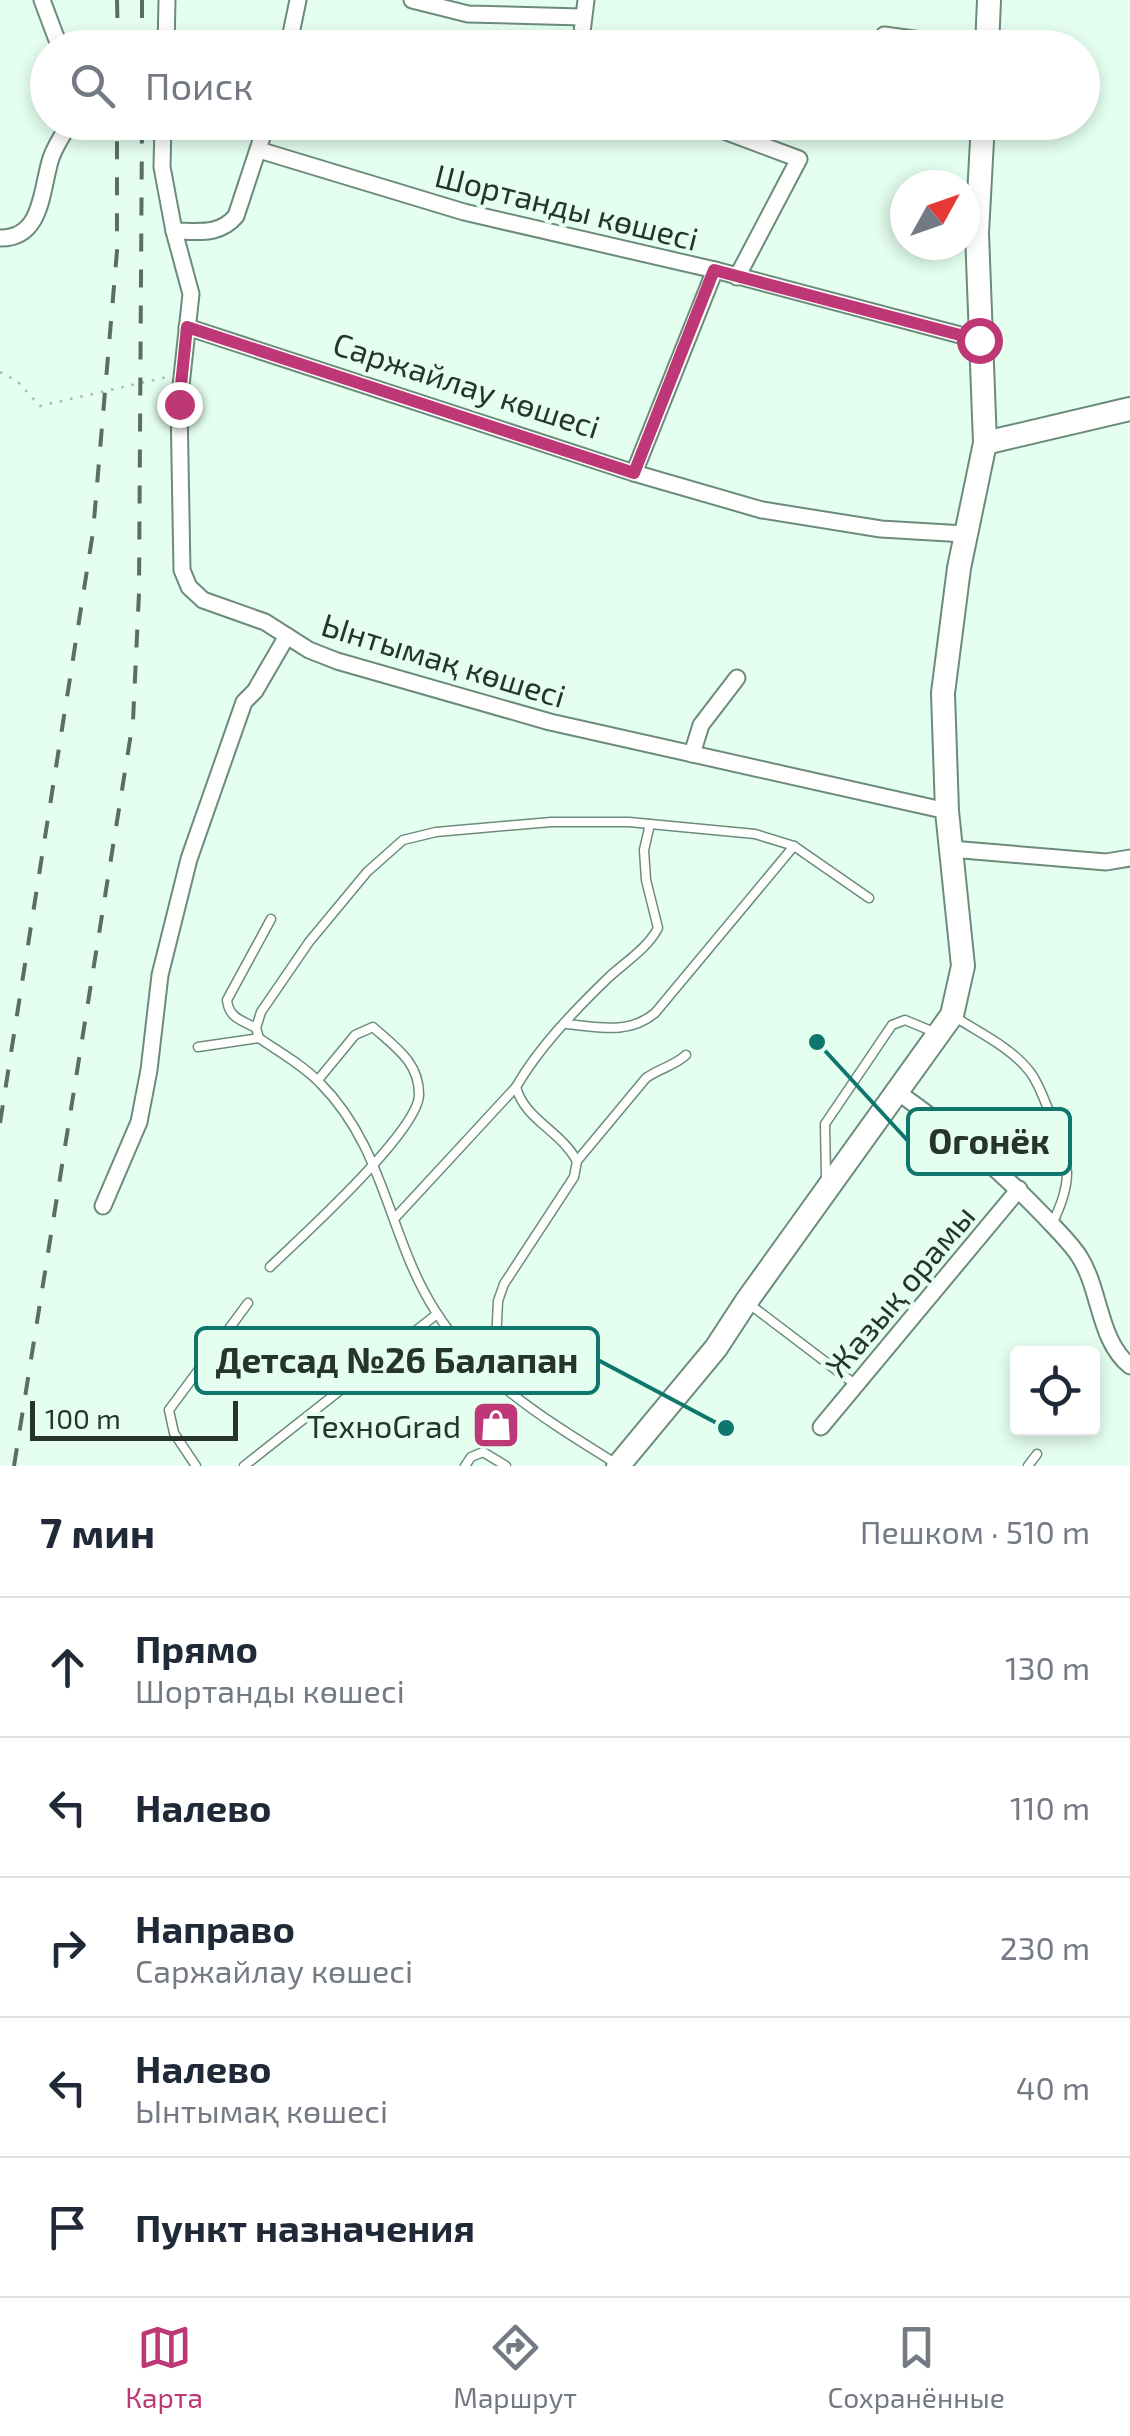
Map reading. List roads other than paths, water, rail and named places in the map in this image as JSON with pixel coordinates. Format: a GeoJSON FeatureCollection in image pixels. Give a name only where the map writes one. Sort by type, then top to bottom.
{"type":"FeatureCollection","features":[{"type":"Feature","properties":{"kind":"street"},"geometry":{"type":"LineString","coordinates":[[42,0],[53,30]]}},
{"type":"Feature","properties":{"kind":"street"},"geometry":{"type":"LineString","coordinates":[[166,30],[167,0]]}},
{"type":"Feature","properties":{"kind":"street"},"geometry":{"type":"LineString","coordinates":[[292,30],[298,0]]}},
{"type":"Feature","properties":{"kind":"street"},"geometry":{"type":"LineString","coordinates":[[412,0],[468,14],[582,17]]}},
{"type":"Feature","properties":{"kind":"street"},"geometry":{"type":"LineString","coordinates":[[581,30],[586,0]]}},
{"type":"Feature","properties":{"kind":"street"},"geometry":{"type":"LineString","coordinates":[[986,30],[989,0]]}},
{"type":"Feature","properties":{"kind":"street"},"geometry":{"type":"LineString","coordinates":[[0,238],[14,238],[26,232],[34,221],[52,156],[61,140]]}},
{"type":"Feature","properties":{"kind":"street","name":"Ынтымақ көшесі"},"geometry":{"type":"LineString","coordinates":[[163,140],[162,167],[191,294],[179,404],[182,570],[189,587],[203,600],[265,622],[309,650],[550,722],[947,811]]}},
{"type":"Feature","properties":{"kind":"street"},"geometry":{"type":"LineString","coordinates":[[174,231],[214,232],[228,226],[236,216],[262,140]]}},
{"type":"Feature","properties":{"kind":"street"},"geometry":{"type":"LineString","coordinates":[[737,276],[799,159],[748,140]]}},
{"type":"Feature","properties":{"kind":"street"},"geometry":{"type":"LineString","coordinates":[[619,1466],[716,1348],[945,1024],[963,966],[947,811],[943,694],[966,534],[985,442],[977,233],[982,140]]}},
{"type":"Feature","properties":{"kind":"street","name":"Шортанды көшесі"},"geometry":{"type":"LineString","coordinates":[[259,150],[464,212],[714,270],[979,340]]}},
{"type":"Feature","properties":{"kind":"street"},"geometry":{"type":"LineString","coordinates":[[634,473],[714,270]]}},
{"type":"Feature","properties":{"kind":"street","name":"Саржайлау көшесі"},"geometry":{"type":"LineString","coordinates":[[187,327],[634,473],[762,510],[880,529],[966,534]]}},
{"type":"Feature","properties":{"kind":"street"},"geometry":{"type":"LineString","coordinates":[[985,442],[1130,409]]}},
{"type":"Feature","properties":{"kind":"street"},"geometry":{"type":"LineString","coordinates":[[103,1206],[139,1122],[150,1070],[160,975],[189,858],[244,702],[255,691],[287,636]]}},
{"type":"Feature","properties":{"kind":"street"},"geometry":{"type":"LineString","coordinates":[[692,754],[701,725],[737,678]]}},
{"type":"Feature","properties":{"kind":"street"},"geometry":{"type":"LineString","coordinates":[[951,849],[1106,862],[1130,858]]}},
{"type":"Feature","properties":{"kind":"street"},"geometry":{"type":"LineString","coordinates":[[896,1092],[972,1146],[1020,1189],[1078,1255],[1112,1346],[1130,1366]]}},
{"type":"Feature","properties":{"kind":"street","name":"Жазық орамы"},"geometry":{"type":"LineString","coordinates":[[821,1427],[1020,1189]]}},
{"type":"Feature","properties":{"kind":"lane"},"geometry":{"type":"LineString","coordinates":[[619,1466],[494,1382],[437,1314],[416,1277],[375,1164],[347,1116],[318,1080],[259,1038],[256,1028],[261,1012],[309,942],[367,872],[403,840],[436,832],[551,822],[650,824],[755,834],[794,846],[869,898]]}},
{"type":"Feature","properties":{"kind":"lane"},"geometry":{"type":"LineString","coordinates":[[394,1219],[516,1087],[566,1024],[652,939],[658,928],[646,880],[644,850],[650,824]]}},
{"type":"Feature","properties":{"kind":"lane"},"geometry":{"type":"LineString","coordinates":[[566,1024],[630,1028],[655,1014],[794,846]]}},
{"type":"Feature","properties":{"kind":"lane"},"geometry":{"type":"LineString","coordinates":[[256,1028],[234,1017],[228,1000],[270,919]]}},
{"type":"Feature","properties":{"kind":"lane"},"geometry":{"type":"LineString","coordinates":[[827,1188],[825,1124],[892,1025],[905,1020],[945,1024],[1010,1053],[1031,1072],[1048,1108],[1067,1172],[1061,1206],[1052,1225]]}},
{"type":"Feature","properties":{"kind":"lane"},"geometry":{"type":"LineString","coordinates":[[270,1267],[375,1164],[418,1106],[417,1076],[410,1061],[373,1028],[363,1029],[318,1080]]}},
{"type":"Feature","properties":{"kind":"lane"},"geometry":{"type":"LineString","coordinates":[[198,1047],[259,1038]]}},
{"type":"Feature","properties":{"kind":"lane"},"geometry":{"type":"LineString","coordinates":[[494,1382],[498,1301],[504,1284],[574,1177],[577,1161],[646,1078],[660,1068],[674,1066],[686,1055]]}},
{"type":"Feature","properties":{"kind":"lane"},"geometry":{"type":"LineString","coordinates":[[516,1087],[526,1110],[566,1142],[577,1161]]}},
{"type":"Feature","properties":{"kind":"lane"},"geometry":{"type":"LineString","coordinates":[[746,1302],[856,1385]]}},
{"type":"Feature","properties":{"kind":"lane"},"geometry":{"type":"LineString","coordinates":[[196,1466],[174,1433],[169,1410],[248,1303]]}},
{"type":"Feature","properties":{"kind":"lane"},"geometry":{"type":"LineString","coordinates":[[244,1466],[437,1314]]}},
{"type":"Feature","properties":{"kind":"lane"},"geometry":{"type":"LineString","coordinates":[[465,1466],[483,1452],[506,1466]]}},
{"type":"Feature","properties":{"kind":"lane"},"geometry":{"type":"LineString","coordinates":[[1028,1466],[1037,1454]]}},
{"type":"Feature","properties":{"kind":"railway"},"geometry":{"type":"LineString","coordinates":[[117,0],[118,30]]}},
{"type":"Feature","properties":{"kind":"railway"},"geometry":{"type":"LineString","coordinates":[[142,0],[142,30]]}},
{"type":"Feature","properties":{"kind":"railway"},"geometry":{"type":"LineString","coordinates":[[0,1123],[93,532],[117,251],[117,140]]}},
{"type":"Feature","properties":{"kind":"railway"},"geometry":{"type":"LineString","coordinates":[[14,1466],[133,721],[139,593],[142,140]]}},
{"type":"Feature","properties":{"kind":"place","name":"Огонёк"},"geometry":{"type":"Point","coordinates":[817,1042]}},
{"type":"Feature","properties":{"kind":"place","name":"ТехноGrad"},"geometry":{"type":"Point","coordinates":[496,1425]}},
{"type":"Feature","properties":{"kind":"place","name":"Детсад №26 Балапан"},"geometry":{"type":"Point","coordinates":[726,1428]}}]}
